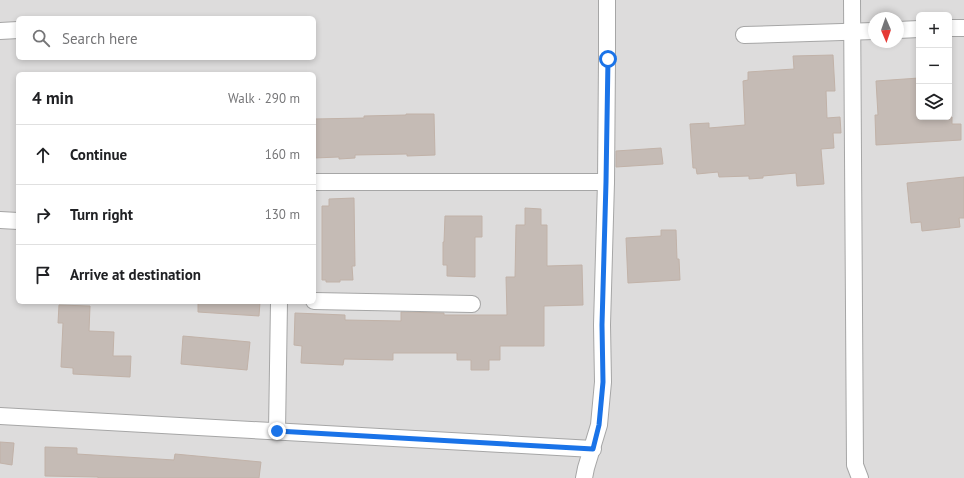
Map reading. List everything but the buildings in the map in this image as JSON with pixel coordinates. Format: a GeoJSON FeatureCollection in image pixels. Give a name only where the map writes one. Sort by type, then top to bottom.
{"type":"FeatureCollection","features":[{"type":"Feature","properties":{"kind":"street"},"geometry":{"type":"LineString","coordinates":[[584,478],[599,425],[603,382],[603,287],[608,59],[607,0]]}},
{"type":"Feature","properties":{"kind":"street"},"geometry":{"type":"LineString","coordinates":[[852,0],[855,465],[860,478]]}},
{"type":"Feature","properties":{"kind":"street"},"geometry":{"type":"LineString","coordinates":[[952,28],[964,28]]}},
{"type":"Feature","properties":{"kind":"street"},"geometry":{"type":"LineString","coordinates":[[904,30],[916,29]]}},
{"type":"Feature","properties":{"kind":"street"},"geometry":{"type":"LineString","coordinates":[[0,31],[16,30]]}},
{"type":"Feature","properties":{"kind":"street"},"geometry":{"type":"LineString","coordinates":[[744,35],[868,31]]}},
{"type":"Feature","properties":{"kind":"street"},"geometry":{"type":"LineString","coordinates":[[316,182],[606,182]]}},
{"type":"Feature","properties":{"kind":"street"},"geometry":{"type":"LineString","coordinates":[[0,220],[16,221]]}},
{"type":"Feature","properties":{"kind":"street"},"geometry":{"type":"LineString","coordinates":[[316,302],[472,304]]}},
{"type":"Feature","properties":{"kind":"street"},"geometry":{"type":"LineString","coordinates":[[277,431],[279,304]]}},
{"type":"Feature","properties":{"kind":"street"},"geometry":{"type":"LineString","coordinates":[[0,416],[593,449]]}},
{"type":"Feature","properties":{"kind":"shaded area"},"geometry":{"type":"Polygon","coordinates":[[[0,0],[964,0],[964,478],[0,478],[0,0]]]}},
{"type":"Feature","properties":{"kind":"route"},"geometry":{"type":"LineString","coordinates":[[277,431],[593,449],[599,425],[603,382],[602,325],[608,59]]}}]}
